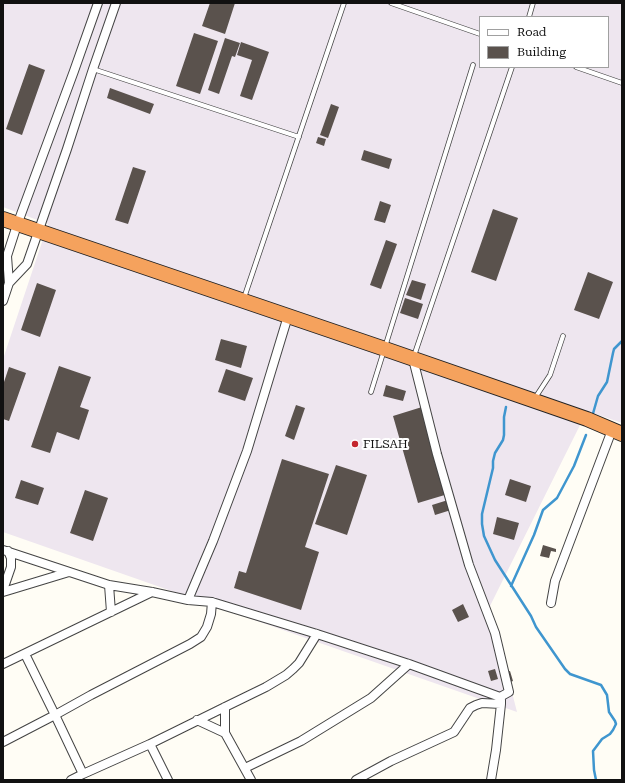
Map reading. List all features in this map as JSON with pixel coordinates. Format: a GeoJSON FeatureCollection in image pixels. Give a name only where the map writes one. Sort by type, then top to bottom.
{"type":"FeatureCollection","features":[{"type":"Feature","properties":{"kind":"highway"},"geometry":{"type":"LineString","coordinates":[[3,219],[244,300],[533,400],[587,419],[617,432]]}},
{"type":"Feature","properties":{"kind":"street"},"geometry":{"type":"LineString","coordinates":[[3,301],[9,283],[7,256],[17,224],[98,3]]}},
{"type":"Feature","properties":{"kind":"street"},"geometry":{"type":"LineString","coordinates":[[9,283],[27,264],[116,3]]}},
{"type":"Feature","properties":{"kind":"street"},"geometry":{"type":"LineString","coordinates":[[188,600],[213,541],[247,451],[288,316]]}},
{"type":"Feature","properties":{"kind":"street"},"geometry":{"type":"LineString","coordinates":[[356,780],[391,761],[454,732],[470,708],[482,703],[501,700],[509,692],[496,633],[469,565],[437,454],[414,359]]}},
{"type":"Feature","properties":{"kind":"street"},"geometry":{"type":"LineString","coordinates":[[551,602],[555,581],[617,432]]}},
{"type":"Feature","properties":{"kind":"street"},"geometry":{"type":"LineString","coordinates":[[6,551],[109,585],[188,600],[212,602],[410,664],[501,700]]}},
{"type":"Feature","properties":{"kind":"street"},"geometry":{"type":"LineString","coordinates":[[3,591],[11,567],[11,558],[6,551]]}},
{"type":"Feature","properties":{"kind":"street"},"geometry":{"type":"LineString","coordinates":[[3,591],[69,572]]}},
{"type":"Feature","properties":{"kind":"street"},"geometry":{"type":"LineString","coordinates":[[109,585],[111,612]]}},
{"type":"Feature","properties":{"kind":"street"},"geometry":{"type":"LineString","coordinates":[[3,664],[152,592]]}},
{"type":"Feature","properties":{"kind":"street"},"geometry":{"type":"LineString","coordinates":[[3,742],[184,648],[201,636],[207,627],[211,614],[212,602]]}},
{"type":"Feature","properties":{"kind":"street"},"geometry":{"type":"LineString","coordinates":[[71,780],[150,744],[266,687],[286,675],[299,663],[317,634]]}},
{"type":"Feature","properties":{"kind":"street"},"geometry":{"type":"LineString","coordinates":[[25,654],[83,774]]}},
{"type":"Feature","properties":{"kind":"street"},"geometry":{"type":"LineString","coordinates":[[245,768],[301,741],[371,698],[410,664]]}},
{"type":"Feature","properties":{"kind":"street"},"geometry":{"type":"LineString","coordinates":[[491,780],[496,750],[501,700]]}},
{"type":"Feature","properties":{"kind":"street"},"geometry":{"type":"LineString","coordinates":[[225,706],[225,733],[251,780]]}},
{"type":"Feature","properties":{"kind":"street"},"geometry":{"type":"LineString","coordinates":[[197,720],[225,733]]}},
{"type":"Feature","properties":{"kind":"street"},"geometry":{"type":"LineString","coordinates":[[150,744],[168,780]]}},
{"type":"Feature","properties":{"kind":"lane"},"geometry":{"type":"LineString","coordinates":[[244,300],[344,3]]}},
{"type":"Feature","properties":{"kind":"lane"},"geometry":{"type":"LineString","coordinates":[[390,3],[479,34]]}},
{"type":"Feature","properties":{"kind":"lane"},"geometry":{"type":"LineString","coordinates":[[529,16],[533,3]]}},
{"type":"Feature","properties":{"kind":"lane"},"geometry":{"type":"LineString","coordinates":[[371,392],[473,65]]}},
{"type":"Feature","properties":{"kind":"lane"},"geometry":{"type":"LineString","coordinates":[[414,359],[512,68]]}},
{"type":"Feature","properties":{"kind":"lane"},"geometry":{"type":"LineString","coordinates":[[579,68],[622,83]]}},
{"type":"Feature","properties":{"kind":"lane"},"geometry":{"type":"LineString","coordinates":[[93,69],[299,137]]}},
{"type":"Feature","properties":{"kind":"lane"},"geometry":{"type":"LineString","coordinates":[[533,400],[550,375],[563,336]]}},
{"type":"Feature","properties":{"kind":"shaded area"},"geometry":{"type":"Polygon","coordinates":[[[3,3],[622,3],[622,423],[587,411],[490,606],[517,712],[3,532],[3,359],[48,224],[3,207],[3,3]]]}},
{"type":"Feature","properties":{"kind":"building"},"geometry":{"type":"Polygon","coordinates":[[[210,3],[235,3],[225,34],[202,26],[210,3]]]}},
{"type":"Feature","properties":{"kind":"building"},"geometry":{"type":"Polygon","coordinates":[[[194,33],[218,41],[200,94],[176,86],[194,33]]]}},
{"type":"Feature","properties":{"kind":"building"},"geometry":{"type":"Polygon","coordinates":[[[225,38],[240,43],[235,57],[232,56],[219,94],[208,90],[225,38]]]}},
{"type":"Feature","properties":{"kind":"building"},"geometry":{"type":"Polygon","coordinates":[[[241,42],[269,52],[252,100],[240,96],[252,60],[237,55],[241,42]]]}},
{"type":"Feature","properties":{"kind":"building"},"geometry":{"type":"Polygon","coordinates":[[[29,64],[45,70],[22,135],[6,129],[29,64]]]}},
{"type":"Feature","properties":{"kind":"building"},"geometry":{"type":"Polygon","coordinates":[[[110,88],[154,104],[150,114],[107,98],[110,88]]]}},
{"type":"Feature","properties":{"kind":"building"},"geometry":{"type":"Polygon","coordinates":[[[331,104],[339,107],[328,138],[320,135],[331,104]]]}},
{"type":"Feature","properties":{"kind":"building"},"geometry":{"type":"Polygon","coordinates":[[[318,137],[326,139],[324,146],[316,143],[318,137]]]}},
{"type":"Feature","properties":{"kind":"building"},"geometry":{"type":"Polygon","coordinates":[[[364,150],[392,159],[389,169],[361,160],[364,150]]]}},
{"type":"Feature","properties":{"kind":"building"},"geometry":{"type":"Polygon","coordinates":[[[133,167],[146,171],[128,224],[115,220],[133,167]]]}},
{"type":"Feature","properties":{"kind":"building"},"geometry":{"type":"Polygon","coordinates":[[[380,201],[391,205],[385,223],[374,220],[380,201]]]}},
{"type":"Feature","properties":{"kind":"building"},"geometry":{"type":"Polygon","coordinates":[[[493,209],[518,218],[496,281],[471,272],[493,209]]]}},
{"type":"Feature","properties":{"kind":"building"},"geometry":{"type":"Polygon","coordinates":[[[386,240],[397,244],[381,289],[370,285],[386,240]]]}},
{"type":"Feature","properties":{"kind":"building"},"geometry":{"type":"Polygon","coordinates":[[[588,272],[613,282],[599,319],[574,310],[588,272]]]}},
{"type":"Feature","properties":{"kind":"building"},"geometry":{"type":"Polygon","coordinates":[[[412,280],[426,284],[421,300],[406,295],[412,280]]]}},
{"type":"Feature","properties":{"kind":"building"},"geometry":{"type":"Polygon","coordinates":[[[37,283],[56,290],[40,337],[21,330],[37,283]]]}},
{"type":"Feature","properties":{"kind":"building"},"geometry":{"type":"Polygon","coordinates":[[[405,298],[423,304],[418,319],[400,313],[405,298]]]}},
{"type":"Feature","properties":{"kind":"building"},"geometry":{"type":"Polygon","coordinates":[[[221,339],[247,346],[241,368],[215,360],[221,339]]]}},
{"type":"Feature","properties":{"kind":"building"},"geometry":{"type":"Polygon","coordinates":[[[59,366],[91,377],[80,407],[89,410],[79,440],[57,432],[50,453],[31,447],[59,366]]]}},
{"type":"Feature","properties":{"kind":"building"},"geometry":{"type":"Polygon","coordinates":[[[9,367],[26,373],[9,421],[3,419],[3,385],[9,367]]]}},
{"type":"Feature","properties":{"kind":"building"},"geometry":{"type":"Polygon","coordinates":[[[226,369],[253,378],[245,401],[218,392],[226,369]]]}},
{"type":"Feature","properties":{"kind":"building"},"geometry":{"type":"Polygon","coordinates":[[[386,385],[406,391],[403,401],[383,396],[386,385]]]}},
{"type":"Feature","properties":{"kind":"building"},"geometry":{"type":"Polygon","coordinates":[[[296,405],[305,408],[294,440],[285,436],[296,405]]]}},
{"type":"Feature","properties":{"kind":"building"},"geometry":{"type":"Polygon","coordinates":[[[422,407],[448,494],[418,503],[393,416],[422,407]]]}},
{"type":"Feature","properties":{"kind":"building"},"geometry":{"type":"Polygon","coordinates":[[[282,459],[329,474],[305,547],[319,552],[301,610],[234,588],[239,571],[246,573],[282,459]]]}},
{"type":"Feature","properties":{"kind":"building"},"geometry":{"type":"Polygon","coordinates":[[[336,465],[367,475],[347,535],[315,524],[336,465]]]}},
{"type":"Feature","properties":{"kind":"building"},"geometry":{"type":"Polygon","coordinates":[[[510,479],[531,486],[526,502],[505,495],[510,479]]]}},
{"type":"Feature","properties":{"kind":"building"},"geometry":{"type":"Polygon","coordinates":[[[21,480],[44,488],[38,505],[15,498],[21,480]]]}},
{"type":"Feature","properties":{"kind":"building"},"geometry":{"type":"Polygon","coordinates":[[[85,490],[108,498],[93,541],[70,533],[85,490]]]}},
{"type":"Feature","properties":{"kind":"building"},"geometry":{"type":"Polygon","coordinates":[[[448,500],[451,510],[435,515],[432,505],[448,500]]]}},
{"type":"Feature","properties":{"kind":"building"},"geometry":{"type":"Polygon","coordinates":[[[497,517],[519,523],[514,540],[493,534],[497,517]]]}},
{"type":"Feature","properties":{"kind":"building"},"geometry":{"type":"Polygon","coordinates":[[[543,545],[556,549],[556,552],[551,551],[549,558],[540,556],[543,545]]]}},
{"type":"Feature","properties":{"kind":"building"},"geometry":{"type":"Polygon","coordinates":[[[463,604],[469,617],[458,622],[452,610],[463,604]]]}},
{"type":"Feature","properties":{"kind":"building"},"geometry":{"type":"Polygon","coordinates":[[[495,669],[498,679],[491,681],[488,671],[495,669]]]}},
{"type":"Feature","properties":{"kind":"building"},"geometry":{"type":"Polygon","coordinates":[[[510,671],[513,681],[508,683],[505,672],[510,671]]]}},
{"type":"Feature","properties":{"kind":"waterway"},"geometry":{"type":"LineString","coordinates":[[592,417],[598,396],[607,382],[614,349],[622,341]]}},
{"type":"Feature","properties":{"kind":"waterway"},"geometry":{"type":"LineString","coordinates":[[506,407],[503,440],[495,453],[482,514],[484,536],[495,560],[531,616],[536,627],[565,669],[570,674],[601,685],[607,695],[609,712],[616,724],[610,734],[602,739],[593,751],[596,780]]}},
{"type":"Feature","properties":{"kind":"waterway"},"geometry":{"type":"LineString","coordinates":[[511,586],[534,535],[543,510],[557,498],[574,466],[586,435]]}},
{"type":"Feature","properties":{"kind":"place","name":"FILSAH"},"geometry":{"type":"Point","coordinates":[355,444]}}]}
